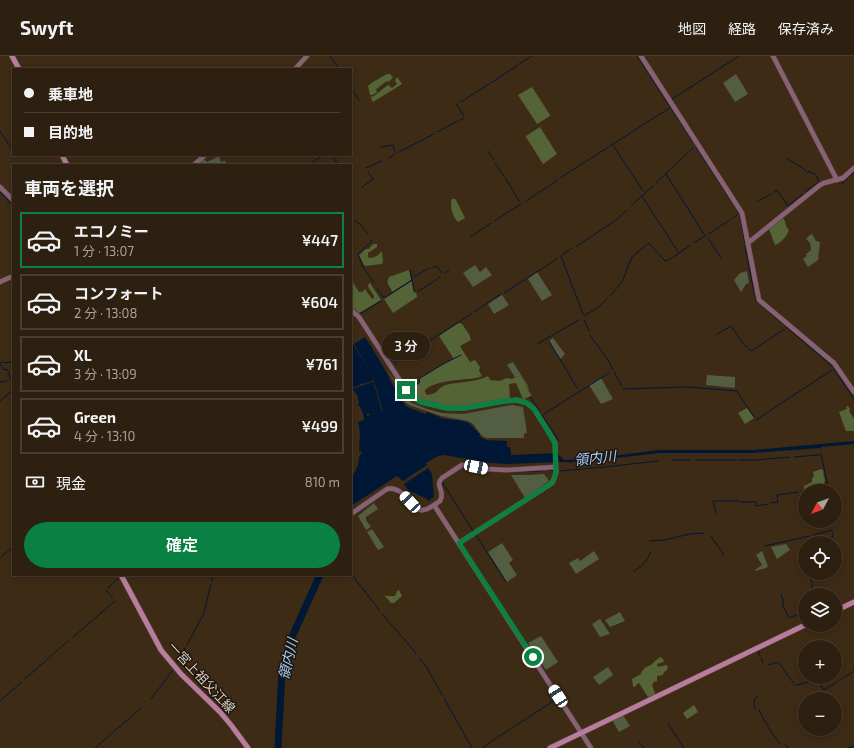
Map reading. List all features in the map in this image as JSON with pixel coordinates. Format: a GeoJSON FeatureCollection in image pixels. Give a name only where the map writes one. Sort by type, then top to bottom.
{"type":"FeatureCollection","features":[{"type":"Feature","properties":{"kind":"main road"},"geometry":{"type":"LineString","coordinates":[[12,56],[18,68]]}},
{"type":"Feature","properties":{"kind":"main road","name":"一宮上祖父江線"},"geometry":{"type":"LineString","coordinates":[[122,576],[161,650],[181,674],[231,724],[248,748]]}},
{"type":"Feature","properties":{"kind":"main road"},"geometry":{"type":"LineString","coordinates":[[842,608],[854,602]]}},
{"type":"Feature","properties":{"kind":"main road"},"geometry":{"type":"LineString","coordinates":[[550,748],[798,628]]}},
{"type":"Feature","properties":{"kind":"street"},"geometry":{"type":"LineString","coordinates":[[296,68],[307,56]]}},
{"type":"Feature","properties":{"kind":"street"},"geometry":{"type":"LineString","coordinates":[[641,56],[742,213],[759,300],[834,363],[854,392]]}},
{"type":"Feature","properties":{"kind":"street"},"geometry":{"type":"LineString","coordinates":[[773,56],[837,180]]}},
{"type":"Feature","properties":{"kind":"street"},"geometry":{"type":"LineString","coordinates":[[195,164],[204,156]]}},
{"type":"Feature","properties":{"kind":"street"},"geometry":{"type":"LineString","coordinates":[[748,243],[820,185],[845,177],[854,168]]}},
{"type":"Feature","properties":{"kind":"street"},"geometry":{"type":"LineString","coordinates":[[0,187],[12,199]]}},
{"type":"Feature","properties":{"kind":"street"},"geometry":{"type":"LineString","coordinates":[[0,282],[12,276]]}},
{"type":"Feature","properties":{"kind":"street"},"geometry":{"type":"LineString","coordinates":[[352,311],[359,317],[412,397],[421,402],[447,408],[465,408],[504,401],[522,401],[534,409],[555,443],[556,472],[552,483],[459,543]]}},
{"type":"Feature","properties":{"kind":"street"},"geometry":{"type":"LineString","coordinates":[[352,513],[392,488],[401,492],[418,510],[424,511],[440,501],[443,496],[439,487],[439,480],[462,465],[486,469],[506,470],[556,464]]}},
{"type":"Feature","properties":{"kind":"street"},"geometry":{"type":"LineString","coordinates":[[434,505],[591,748]]}},
{"type":"Feature","properties":{"kind":"green space"},"geometry":{"type":"Polygon","coordinates":[[[387,74],[390,74],[393,77],[390,81],[385,82],[376,89],[377,92],[370,95],[368,86],[387,74]]]}},
{"type":"Feature","properties":{"kind":"green space"},"geometry":{"type":"Polygon","coordinates":[[[736,74],[748,94],[735,102],[723,83],[736,74]]]}},
{"type":"Feature","properties":{"kind":"green space"},"geometry":{"type":"Polygon","coordinates":[[[397,77],[402,84],[373,102],[371,97],[388,85],[392,88],[397,84],[395,81],[397,77]]]}},
{"type":"Feature","properties":{"kind":"green space"},"geometry":{"type":"Polygon","coordinates":[[[532,87],[550,115],[537,124],[518,95],[532,87]]]}},
{"type":"Feature","properties":{"kind":"green space"},"geometry":{"type":"Polygon","coordinates":[[[540,127],[557,154],[543,164],[526,137],[540,127]]]}},
{"type":"Feature","properties":{"kind":"green space"},"geometry":{"type":"Polygon","coordinates":[[[219,156],[221,162],[225,161],[226,164],[199,164],[204,159],[207,162],[219,156]]]}},
{"type":"Feature","properties":{"kind":"green space"},"geometry":{"type":"Polygon","coordinates":[[[452,199],[456,200],[465,218],[458,222],[452,212],[452,199]]]}},
{"type":"Feature","properties":{"kind":"green space"},"geometry":{"type":"Polygon","coordinates":[[[783,218],[789,230],[784,239],[775,245],[769,229],[783,218]]]}},
{"type":"Feature","properties":{"kind":"green space"},"geometry":{"type":"Polygon","coordinates":[[[812,234],[816,241],[820,242],[818,260],[808,267],[803,259],[811,250],[810,243],[806,239],[812,234]]]}},
{"type":"Feature","properties":{"kind":"green space"},"geometry":{"type":"Polygon","coordinates":[[[374,244],[377,244],[377,247],[368,253],[368,257],[375,257],[382,252],[383,263],[366,266],[359,255],[374,244]]]}},
{"type":"Feature","properties":{"kind":"green space"},"geometry":{"type":"Polygon","coordinates":[[[475,265],[480,272],[486,267],[492,275],[473,287],[463,273],[475,265]]]}},
{"type":"Feature","properties":{"kind":"green space"},"geometry":{"type":"Polygon","coordinates":[[[409,270],[411,280],[392,292],[388,283],[389,277],[409,270]]]}},
{"type":"Feature","properties":{"kind":"green space"},"geometry":{"type":"Polygon","coordinates":[[[747,271],[749,283],[746,284],[741,292],[734,280],[740,273],[747,271]]]}},
{"type":"Feature","properties":{"kind":"green space"},"geometry":{"type":"Polygon","coordinates":[[[537,272],[552,295],[542,301],[528,279],[537,272]]]}},
{"type":"Feature","properties":{"kind":"green space"},"geometry":{"type":"Polygon","coordinates":[[[352,281],[359,292],[362,292],[365,289],[372,299],[374,296],[368,287],[370,283],[381,300],[359,313],[352,308],[352,281]]]}},
{"type":"Feature","properties":{"kind":"green space"},"geometry":{"type":"Polygon","coordinates":[[[412,281],[413,290],[415,293],[416,292],[417,297],[393,313],[384,299],[412,281]]]}},
{"type":"Feature","properties":{"kind":"green space"},"geometry":{"type":"Polygon","coordinates":[[[502,295],[509,305],[494,314],[488,304],[502,295]]]}},
{"type":"Feature","properties":{"kind":"green space"},"geometry":{"type":"Polygon","coordinates":[[[460,323],[469,334],[471,340],[460,346],[470,362],[475,360],[480,367],[479,371],[482,376],[435,384],[425,390],[427,395],[436,392],[441,387],[446,385],[478,380],[488,376],[490,380],[500,381],[507,378],[512,379],[517,376],[524,382],[531,396],[523,399],[516,383],[509,384],[510,399],[456,406],[429,403],[408,389],[419,384],[420,378],[454,359],[439,336],[460,323]]]}},
{"type":"Feature","properties":{"kind":"green space"},"geometry":{"type":"Polygon","coordinates":[[[553,338],[565,354],[560,359],[549,341],[553,338]]]}},
{"type":"Feature","properties":{"kind":"green space"},"geometry":{"type":"Polygon","coordinates":[[[513,362],[528,386],[532,396],[531,396],[527,387],[517,376],[515,377],[507,365],[513,362]]]}},
{"type":"Feature","properties":{"kind":"green space"},"geometry":{"type":"Polygon","coordinates":[[[387,369],[406,398],[412,403],[427,409],[442,413],[463,414],[512,405],[523,407],[527,433],[524,434],[524,438],[486,438],[482,436],[473,424],[468,421],[441,416],[409,405],[406,403],[387,369]]]}},
{"type":"Feature","properties":{"kind":"green space"},"geometry":{"type":"Polygon","coordinates":[[[707,375],[735,377],[735,387],[706,385],[707,375]]]}},
{"type":"Feature","properties":{"kind":"green space"},"geometry":{"type":"Polygon","coordinates":[[[601,378],[613,399],[601,404],[589,385],[601,378]]]}},
{"type":"Feature","properties":{"kind":"green space"},"geometry":{"type":"Polygon","coordinates":[[[848,406],[854,419],[854,431],[846,431],[839,412],[847,409],[846,407],[848,406]]]}},
{"type":"Feature","properties":{"kind":"green space"},"geometry":{"type":"Polygon","coordinates":[[[747,408],[754,418],[745,424],[738,413],[747,408]]]}},
{"type":"Feature","properties":{"kind":"green space"},"geometry":{"type":"Polygon","coordinates":[[[821,469],[823,470],[825,480],[824,484],[808,484],[812,482],[812,478],[814,477],[813,472],[821,469]]]}},
{"type":"Feature","properties":{"kind":"green space"},"geometry":{"type":"Polygon","coordinates":[[[544,474],[549,481],[525,498],[511,475],[528,475],[544,474]]]}},
{"type":"Feature","properties":{"kind":"green space"},"geometry":{"type":"Polygon","coordinates":[[[374,503],[378,509],[366,517],[366,520],[371,527],[366,530],[358,516],[374,503]]]}},
{"type":"Feature","properties":{"kind":"green space"},"geometry":{"type":"Polygon","coordinates":[[[372,529],[384,547],[378,550],[367,532],[372,529]]]}},
{"type":"Feature","properties":{"kind":"green space"},"geometry":{"type":"Polygon","coordinates":[[[502,543],[513,560],[509,563],[517,575],[507,582],[488,552],[502,543]]]}},
{"type":"Feature","properties":{"kind":"green space"},"geometry":{"type":"Polygon","coordinates":[[[786,544],[790,550],[777,559],[771,547],[786,544]]]}},
{"type":"Feature","properties":{"kind":"green space"},"geometry":{"type":"Polygon","coordinates":[[[594,551],[599,559],[576,574],[569,563],[578,558],[580,561],[594,551]]]}},
{"type":"Feature","properties":{"kind":"green space"},"geometry":{"type":"Polygon","coordinates":[[[762,551],[768,566],[755,571],[762,565],[756,555],[762,551]]]}},
{"type":"Feature","properties":{"kind":"green space"},"geometry":{"type":"Polygon","coordinates":[[[399,590],[402,596],[394,603],[391,603],[384,595],[395,596],[399,590]]]}},
{"type":"Feature","properties":{"kind":"green space"},"geometry":{"type":"Polygon","coordinates":[[[620,612],[625,621],[610,627],[605,620],[620,612]]]}},
{"type":"Feature","properties":{"kind":"green space"},"geometry":{"type":"Polygon","coordinates":[[[600,619],[610,634],[600,637],[592,624],[600,619]]]}},
{"type":"Feature","properties":{"kind":"green space"},"geometry":{"type":"Polygon","coordinates":[[[541,636],[558,662],[546,670],[528,643],[541,636]]]}},
{"type":"Feature","properties":{"kind":"green space"},"geometry":{"type":"Polygon","coordinates":[[[660,657],[664,661],[657,664],[658,667],[666,665],[668,667],[663,675],[657,676],[657,681],[652,685],[655,695],[648,697],[639,683],[633,687],[632,679],[641,674],[645,668],[660,657]]]}},
{"type":"Feature","properties":{"kind":"green space"},"geometry":{"type":"Polygon","coordinates":[[[608,667],[613,675],[599,685],[593,677],[608,667]]]}},
{"type":"Feature","properties":{"kind":"green space"},"geometry":{"type":"Polygon","coordinates":[[[694,705],[698,712],[687,719],[683,713],[694,705]]]}},
{"type":"Feature","properties":{"kind":"green space"},"geometry":{"type":"Polygon","coordinates":[[[623,715],[630,726],[619,732],[612,720],[623,715]]]}},
{"type":"Feature","properties":{"kind":"water"},"geometry":{"type":"Polygon","coordinates":[[[365,337],[368,342],[370,342],[369,343],[401,400],[406,406],[426,414],[427,412],[440,418],[469,423],[480,434],[479,436],[484,439],[507,441],[507,447],[510,447],[511,455],[557,453],[564,460],[597,458],[659,450],[753,450],[854,441],[854,444],[821,447],[821,450],[820,448],[751,453],[659,453],[572,463],[558,462],[506,464],[444,455],[438,456],[426,463],[427,465],[403,481],[397,476],[352,505],[352,478],[362,452],[359,451],[360,432],[358,422],[364,420],[364,417],[383,411],[371,373],[354,344],[365,337]]]}},
{"type":"Feature","properties":{"kind":"water"},"geometry":{"type":"Polygon","coordinates":[[[352,343],[371,373],[373,381],[362,383],[352,388],[352,343]]]}},
{"type":"Feature","properties":{"kind":"water"},"geometry":{"type":"Polygon","coordinates":[[[373,382],[382,411],[370,415],[369,413],[364,417],[360,406],[358,406],[359,403],[357,394],[352,389],[373,382]]]}},
{"type":"Feature","properties":{"kind":"water"},"geometry":{"type":"Polygon","coordinates":[[[428,468],[432,474],[434,497],[428,501],[427,499],[408,490],[404,484],[428,468]]]}},
{"type":"Feature","properties":{"kind":"waterway"},"geometry":{"type":"LineString","coordinates":[[330,56],[338,68]]}},
{"type":"Feature","properties":{"kind":"waterway"},"geometry":{"type":"LineString","coordinates":[[519,64],[532,56]]}},
{"type":"Feature","properties":{"kind":"waterway"},"geometry":{"type":"LineString","coordinates":[[637,56],[693,142]]}},
{"type":"Feature","properties":{"kind":"waterway"},"geometry":{"type":"LineString","coordinates":[[672,99],[739,56]]}},
{"type":"Feature","properties":{"kind":"waterway"},"geometry":{"type":"LineString","coordinates":[[491,83],[518,65]]}},
{"type":"Feature","properties":{"kind":"waterway"},"geometry":{"type":"LineString","coordinates":[[461,102],[489,84]]}},
{"type":"Feature","properties":{"kind":"waterway"},"geometry":{"type":"LineString","coordinates":[[352,90],[359,100]]}},
{"type":"Feature","properties":{"kind":"waterway"},"geometry":{"type":"LineString","coordinates":[[457,104],[464,116]]}},
{"type":"Feature","properties":{"kind":"waterway"},"geometry":{"type":"LineString","coordinates":[[560,178],[671,107]]}},
{"type":"Feature","properties":{"kind":"waterway"},"geometry":{"type":"LineString","coordinates":[[458,121],[464,118]]}},
{"type":"Feature","properties":{"kind":"waterway"},"geometry":{"type":"LineString","coordinates":[[437,132],[456,122]]}},
{"type":"Feature","properties":{"kind":"waterway"},"geometry":{"type":"LineString","coordinates":[[0,131],[12,149]]}},
{"type":"Feature","properties":{"kind":"waterway"},"geometry":{"type":"LineString","coordinates":[[399,152],[434,134]]}},
{"type":"Feature","properties":{"kind":"waterway"},"geometry":{"type":"LineString","coordinates":[[381,147],[393,145],[395,152]]}},
{"type":"Feature","properties":{"kind":"waterway"},"geometry":{"type":"LineString","coordinates":[[613,145],[643,191]]}},
{"type":"Feature","properties":{"kind":"waterway"},"geometry":{"type":"LineString","coordinates":[[696,147],[739,213]]}},
{"type":"Feature","properties":{"kind":"waterway"},"geometry":{"type":"LineString","coordinates":[[656,183],[693,148]]}},
{"type":"Feature","properties":{"kind":"waterway"},"geometry":{"type":"LineString","coordinates":[[488,151],[494,160]]}},
{"type":"Feature","properties":{"kind":"waterway"},"geometry":{"type":"LineString","coordinates":[[389,158],[395,154]]}},
{"type":"Feature","properties":{"kind":"waterway"},"geometry":{"type":"LineString","coordinates":[[313,162],[322,156]]}},
{"type":"Feature","properties":{"kind":"waterway"},"geometry":{"type":"LineString","coordinates":[[333,156],[337,164]]}},
{"type":"Feature","properties":{"kind":"waterway"},"geometry":{"type":"LineString","coordinates":[[786,158],[808,173],[809,171],[816,175],[819,182],[805,192]]}},
{"type":"Feature","properties":{"kind":"waterway"},"geometry":{"type":"LineString","coordinates":[[366,168],[382,161]]}},
{"type":"Feature","properties":{"kind":"waterway"},"geometry":{"type":"LineString","coordinates":[[495,163],[504,176]]}},
{"type":"Feature","properties":{"kind":"waterway"},"geometry":{"type":"LineString","coordinates":[[362,187],[373,179],[368,172]]}},
{"type":"Feature","properties":{"kind":"waterway"},"geometry":{"type":"LineString","coordinates":[[842,184],[854,172]]}},
{"type":"Feature","properties":{"kind":"waterway"},"geometry":{"type":"LineString","coordinates":[[666,174],[704,234]]}},
{"type":"Feature","properties":{"kind":"waterway"},"geometry":{"type":"LineString","coordinates":[[505,178],[520,202]]}},
{"type":"Feature","properties":{"kind":"waterway"},"geometry":{"type":"LineString","coordinates":[[526,201],[558,180]]}},
{"type":"Feature","properties":{"kind":"waterway"},"geometry":{"type":"LineString","coordinates":[[631,206],[653,186]]}},
{"type":"Feature","properties":{"kind":"waterway"},"geometry":{"type":"LineString","coordinates":[[774,192],[777,190],[788,206],[803,194]]}},
{"type":"Feature","properties":{"kind":"waterway"},"geometry":{"type":"LineString","coordinates":[[0,192],[12,205]]}},
{"type":"Feature","properties":{"kind":"waterway"},"geometry":{"type":"LineString","coordinates":[[758,201],[771,194]]}},
{"type":"Feature","properties":{"kind":"waterway"},"geometry":{"type":"LineString","coordinates":[[642,196],[678,252]]}},
{"type":"Feature","properties":{"kind":"waterway"},"geometry":{"type":"LineString","coordinates":[[494,221],[521,204]]}},
{"type":"Feature","properties":{"kind":"waterway"},"geometry":{"type":"LineString","coordinates":[[577,246],[615,221],[627,210]]}},
{"type":"Feature","properties":{"kind":"waterway"},"geometry":{"type":"LineString","coordinates":[[733,218],[737,215]]}},
{"type":"Feature","properties":{"kind":"waterway"},"geometry":{"type":"LineString","coordinates":[[740,217],[745,243]]}},
{"type":"Feature","properties":{"kind":"waterway"},"geometry":{"type":"LineString","coordinates":[[727,222],[731,219]]}},
{"type":"Feature","properties":{"kind":"waterway"},"geometry":{"type":"LineString","coordinates":[[355,221],[360,224],[368,234]]}},
{"type":"Feature","properties":{"kind":"waterway"},"geometry":{"type":"LineString","coordinates":[[470,237],[491,223]]}},
{"type":"Feature","properties":{"kind":"waterway"},"geometry":{"type":"LineString","coordinates":[[721,225],[726,223]]}},
{"type":"Feature","properties":{"kind":"waterway"},"geometry":{"type":"LineString","coordinates":[[709,234],[721,226]]}},
{"type":"Feature","properties":{"kind":"waterway"},"geometry":{"type":"LineString","coordinates":[[694,243],[706,235]]}},
{"type":"Feature","properties":{"kind":"waterway"},"geometry":{"type":"LineString","coordinates":[[708,238],[721,258]]}},
{"type":"Feature","properties":{"kind":"waterway"},"geometry":{"type":"LineString","coordinates":[[372,240],[358,254],[363,267],[374,283]]}},
{"type":"Feature","properties":{"kind":"waterway"},"geometry":{"type":"LineString","coordinates":[[610,296],[622,282],[632,257],[649,243],[665,261],[672,258]]}},
{"type":"Feature","properties":{"kind":"waterway"},"geometry":{"type":"LineString","coordinates":[[673,257],[691,245]]}},
{"type":"Feature","properties":{"kind":"waterway"},"geometry":{"type":"LineString","coordinates":[[745,246],[754,292]]}},
{"type":"Feature","properties":{"kind":"waterway"},"geometry":{"type":"LineString","coordinates":[[572,248],[561,256],[583,314]]}},
{"type":"Feature","properties":{"kind":"waterway"},"geometry":{"type":"LineString","coordinates":[[504,293],[557,259]]}},
{"type":"Feature","properties":{"kind":"waterway"},"geometry":{"type":"LineString","coordinates":[[432,268],[437,266],[441,272]]}},
{"type":"Feature","properties":{"kind":"waterway"},"geometry":{"type":"LineString","coordinates":[[414,277],[429,268]]}},
{"type":"Feature","properties":{"kind":"waterway"},"geometry":{"type":"LineString","coordinates":[[410,270],[415,292]]}},
{"type":"Feature","properties":{"kind":"waterway"},"geometry":{"type":"LineString","coordinates":[[445,273],[449,270]]}},
{"type":"Feature","properties":{"kind":"waterway"},"geometry":{"type":"LineString","coordinates":[[418,291],[440,277]]}},
{"type":"Feature","properties":{"kind":"waterway"},"geometry":{"type":"LineString","coordinates":[[377,288],[384,298],[412,280]]}},
{"type":"Feature","properties":{"kind":"waterway"},"geometry":{"type":"LineString","coordinates":[[474,312],[501,294]]}},
{"type":"Feature","properties":{"kind":"waterway"},"geometry":{"type":"LineString","coordinates":[[755,295],[756,301],[783,324]]}},
{"type":"Feature","properties":{"kind":"waterway"},"geometry":{"type":"LineString","coordinates":[[584,316],[600,306],[607,299]]}},
{"type":"Feature","properties":{"kind":"waterway"},"geometry":{"type":"LineString","coordinates":[[360,314],[381,301]]}},
{"type":"Feature","properties":{"kind":"waterway"},"geometry":{"type":"LineString","coordinates":[[395,363],[471,314]]}},
{"type":"Feature","properties":{"kind":"waterway"},"geometry":{"type":"LineString","coordinates":[[537,344],[579,320]]}},
{"type":"Feature","properties":{"kind":"waterway"},"geometry":{"type":"LineString","coordinates":[[584,320],[589,331]]}},
{"type":"Feature","properties":{"kind":"waterway"},"geometry":{"type":"LineString","coordinates":[[716,335],[731,326],[744,345],[751,351],[785,329]]}},
{"type":"Feature","properties":{"kind":"waterway"},"geometry":{"type":"LineString","coordinates":[[785,326],[832,366]]}},
{"type":"Feature","properties":{"kind":"waterway"},"geometry":{"type":"LineString","coordinates":[[590,335],[608,360],[613,370]]}},
{"type":"Feature","properties":{"kind":"waterway"},"geometry":{"type":"LineString","coordinates":[[549,341],[577,388]]}},
{"type":"Feature","properties":{"kind":"waterway"},"geometry":{"type":"LineString","coordinates":[[409,388],[419,383],[420,378],[461,355]]}},
{"type":"Feature","properties":{"kind":"waterway"},"geometry":{"type":"LineString","coordinates":[[0,363],[12,362]]}},
{"type":"Feature","properties":{"kind":"waterway"},"geometry":{"type":"LineString","coordinates":[[0,364],[4,370],[7,369],[10,379],[12,380]]}},
{"type":"Feature","properties":{"kind":"waterway"},"geometry":{"type":"LineString","coordinates":[[834,369],[854,399]]}},
{"type":"Feature","properties":{"kind":"waterway"},"geometry":{"type":"LineString","coordinates":[[756,420],[832,370]]}},
{"type":"Feature","properties":{"kind":"waterway"},"geometry":{"type":"LineString","coordinates":[[614,372],[622,386]]}},
{"type":"Feature","properties":{"kind":"waterway"},"geometry":{"type":"LineString","coordinates":[[544,414],[609,373]]}},
{"type":"Feature","properties":{"kind":"waterway"},"geometry":{"type":"LineString","coordinates":[[0,382],[7,381]]}},
{"type":"Feature","properties":{"kind":"waterway"},"geometry":{"type":"LineString","coordinates":[[623,389],[687,387],[737,391],[754,417]]}},
{"type":"Feature","properties":{"kind":"waterway"},"geometry":{"type":"LineString","coordinates":[[0,401],[12,391]]}},
{"type":"Feature","properties":{"kind":"waterway"},"geometry":{"type":"LineString","coordinates":[[530,397],[540,411]]}},
{"type":"Feature","properties":{"kind":"waterway"},"geometry":{"type":"LineString","coordinates":[[542,415],[559,441]]}},
{"type":"Feature","properties":{"kind":"waterway"},"geometry":{"type":"LineString","coordinates":[[821,454],[827,484]]}},
{"type":"Feature","properties":{"kind":"waterway"},"geometry":{"type":"LineString","coordinates":[[794,457],[819,455]]}},
{"type":"Feature","properties":{"kind":"waterway"},"geometry":{"type":"LineString","coordinates":[[738,460],[790,457]]}},
{"type":"Feature","properties":{"kind":"waterway"},"geometry":{"type":"LineString","coordinates":[[672,460],[690,460]]}},
{"type":"Feature","properties":{"kind":"waterway"},"geometry":{"type":"LineString","coordinates":[[696,460],[736,460]]}},
{"type":"Feature","properties":{"kind":"waterway"},"geometry":{"type":"LineString","coordinates":[[560,471],[658,461]]}},
{"type":"Feature","properties":{"kind":"waterway"},"geometry":{"type":"LineString","coordinates":[[548,470],[553,470]]}},
{"type":"Feature","properties":{"kind":"waterway"},"geometry":{"type":"LineString","coordinates":[[510,472],[542,471]]}},
{"type":"Feature","properties":{"kind":"waterway"},"geometry":{"type":"LineString","coordinates":[[442,482],[473,531]]}},
{"type":"Feature","properties":{"kind":"waterway"},"geometry":{"type":"LineString","coordinates":[[770,503],[778,502],[777,495],[798,492]]}},
{"type":"Feature","properties":{"kind":"waterway"},"geometry":{"type":"LineString","coordinates":[[716,513],[713,501],[739,501]]}},
{"type":"Feature","properties":{"kind":"waterway"},"geometry":{"type":"LineString","coordinates":[[741,502],[756,502],[756,506],[768,504]]}},
{"type":"Feature","properties":{"kind":"waterway"},"geometry":{"type":"LineString","coordinates":[[813,535],[833,530]]}},
{"type":"Feature","properties":{"kind":"waterway"},"geometry":{"type":"LineString","coordinates":[[650,541],[704,533]]}},
{"type":"Feature","properties":{"kind":"waterway"},"geometry":{"type":"LineString","coordinates":[[476,535],[506,582]]}},
{"type":"Feature","properties":{"kind":"waterway"},"geometry":{"type":"LineString","coordinates":[[711,536],[724,555]]}},
{"type":"Feature","properties":{"kind":"waterway"},"geometry":{"type":"LineString","coordinates":[[765,546],[798,538]]}},
{"type":"Feature","properties":{"kind":"waterway"},"geometry":{"type":"LineString","coordinates":[[1,557],[12,548]]}},
{"type":"Feature","properties":{"kind":"waterway"},"geometry":{"type":"LineString","coordinates":[[634,571],[644,563],[651,552]]}},
{"type":"Feature","properties":{"kind":"waterway"},"geometry":{"type":"LineString","coordinates":[[352,575],[380,611]]}},
{"type":"Feature","properties":{"kind":"waterway"},"geometry":{"type":"LineString","coordinates":[[212,581],[213,576]]}},
{"type":"Feature","properties":{"kind":"waterway","name":"領内川"},"geometry":{"type":"LineString","coordinates":[[278,748],[282,671],[292,637],[320,576]]}},
{"type":"Feature","properties":{"kind":"waterway"},"geometry":{"type":"LineString","coordinates":[[108,588],[119,578]]}},
{"type":"Feature","properties":{"kind":"waterway"},"geometry":{"type":"LineString","coordinates":[[811,580],[813,584],[812,588]]}},
{"type":"Feature","properties":{"kind":"waterway"},"geometry":{"type":"LineString","coordinates":[[187,645],[204,613],[211,584]]}},
{"type":"Feature","properties":{"kind":"waterway"},"geometry":{"type":"LineString","coordinates":[[106,590],[113,598]]}},
{"type":"Feature","properties":{"kind":"waterway"},"geometry":{"type":"LineString","coordinates":[[781,594],[784,603],[782,604],[789,618],[798,614]]}},
{"type":"Feature","properties":{"kind":"waterway"},"geometry":{"type":"LineString","coordinates":[[72,638],[115,601]]}},
{"type":"Feature","properties":{"kind":"waterway"},"geometry":{"type":"LineString","coordinates":[[382,614],[416,654]]}},
{"type":"Feature","properties":{"kind":"waterway"},"geometry":{"type":"LineString","coordinates":[[25,679],[68,641]]}},
{"type":"Feature","properties":{"kind":"waterway"},"geometry":{"type":"LineString","coordinates":[[177,663],[185,648]]}},
{"type":"Feature","properties":{"kind":"waterway"},"geometry":{"type":"LineString","coordinates":[[758,651],[760,656]]}},
{"type":"Feature","properties":{"kind":"waterway"},"geometry":{"type":"LineString","coordinates":[[419,658],[426,666],[442,695]]}},
{"type":"Feature","properties":{"kind":"waterway"},"geometry":{"type":"LineString","coordinates":[[761,658],[763,663]]}},
{"type":"Feature","properties":{"kind":"waterway"},"geometry":{"type":"LineString","coordinates":[[768,665],[778,662],[795,685]]}},
{"type":"Feature","properties":{"kind":"waterway"},"geometry":{"type":"LineString","coordinates":[[151,699],[172,671]]}},
{"type":"Feature","properties":{"kind":"waterway"},"geometry":{"type":"LineString","coordinates":[[842,679],[854,671]]}},
{"type":"Feature","properties":{"kind":"waterway"},"geometry":{"type":"LineString","coordinates":[[0,701],[22,682]]}},
{"type":"Feature","properties":{"kind":"waterway"},"geometry":{"type":"LineString","coordinates":[[819,684],[824,690],[834,684]]}},
{"type":"Feature","properties":{"kind":"waterway"},"geometry":{"type":"LineString","coordinates":[[755,708],[754,701],[758,696]]}},
{"type":"Feature","properties":{"kind":"waterway"},"geometry":{"type":"LineString","coordinates":[[444,698],[472,748]]}},
{"type":"Feature","properties":{"kind":"waterway"},"geometry":{"type":"LineString","coordinates":[[515,726],[555,700]]}},
{"type":"Feature","properties":{"kind":"waterway"},"geometry":{"type":"LineString","coordinates":[[135,713],[141,708]]}},
{"type":"Feature","properties":{"kind":"waterway"},"geometry":{"type":"LineString","coordinates":[[759,710],[780,744]]}},
{"type":"Feature","properties":{"kind":"waterway"},"geometry":{"type":"LineString","coordinates":[[95,748],[133,715]]}},
{"type":"Feature","properties":{"kind":"waterway"},"geometry":{"type":"LineString","coordinates":[[668,723],[684,748]]}},
{"type":"Feature","properties":{"kind":"waterway"},"geometry":{"type":"LineString","coordinates":[[482,748],[513,727]]}},
{"type":"Feature","properties":{"kind":"waterway"},"geometry":{"type":"LineString","coordinates":[[639,742],[644,748]]}},
{"type":"Feature","properties":{"kind":"waterway"},"geometry":{"type":"LineString","coordinates":[[785,744],[788,748]]}},
{"type":"Feature","properties":{"kind":"waterway"},"geometry":{"type":"LineString","coordinates":[[848,748],[854,746]]}},
{"type":"Feature","properties":{"kind":"route"},"geometry":{"type":"LineString","coordinates":[[406,390],[412,397],[421,402],[447,408],[465,408],[504,401],[522,401],[534,409],[555,443],[556,472],[552,483],[459,543],[533,657]]}}]}
